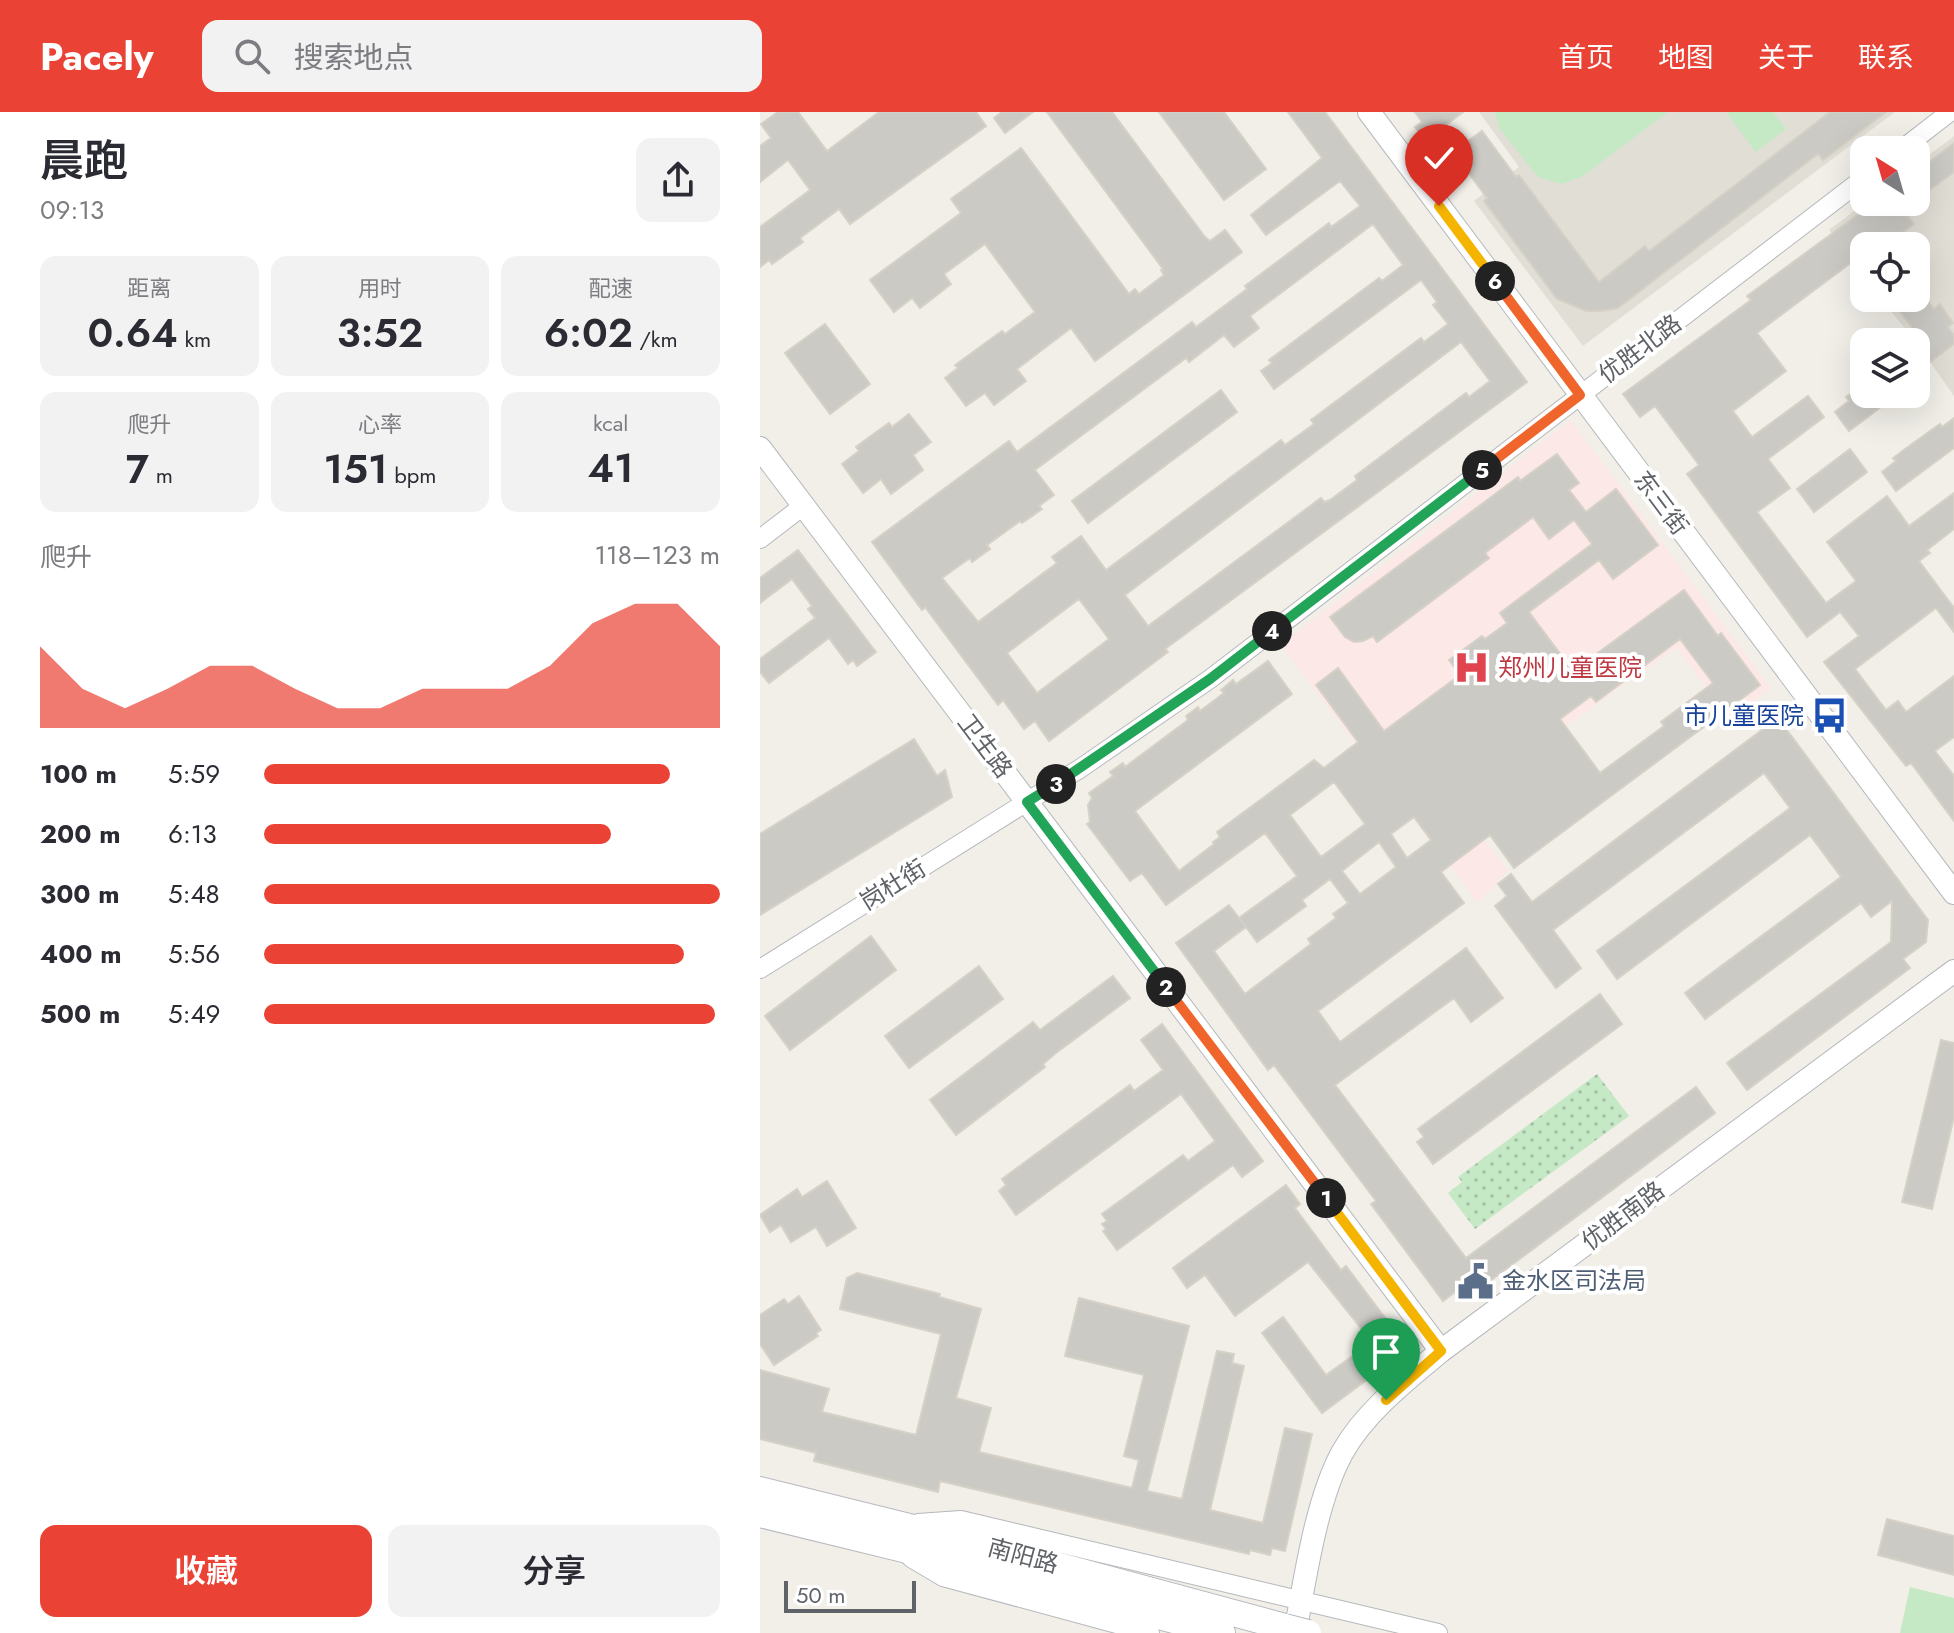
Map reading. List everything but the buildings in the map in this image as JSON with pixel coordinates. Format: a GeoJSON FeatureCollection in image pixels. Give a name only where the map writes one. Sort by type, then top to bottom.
{"type":"FeatureCollection","features":[{"type":"Feature","properties":{"kind":"main road","name":"南阳路"},"geometry":{"type":"LineString","coordinates":[[760,1490],[894,1535],[1222,1633]]}},
{"type":"Feature","properties":{"kind":"main road","name":"南阳路"},"geometry":{"type":"LineString","coordinates":[[760,1514],[894,1535],[1296,1631]]}},
{"type":"Feature","properties":{"kind":"street","name":"东三街"},"geometry":{"type":"LineString","coordinates":[[1369,112],[1954,893]]}},
{"type":"Feature","properties":{"kind":"street"},"geometry":{"type":"LineString","coordinates":[[1919,136],[1950,112]]}},
{"type":"Feature","properties":{"kind":"street","name":"优胜北路"},"geometry":{"type":"LineString","coordinates":[[1027,802],[1210,679],[1850,189]]}},
{"type":"Feature","properties":{"kind":"street","name":"卫生路"},"geometry":{"type":"LineString","coordinates":[[760,448],[1441,1351]]}},
{"type":"Feature","properties":{"kind":"street"},"geometry":{"type":"LineString","coordinates":[[760,539],[803,506]]}},
{"type":"Feature","properties":{"kind":"street","name":"岗杜街"},"geometry":{"type":"LineString","coordinates":[[760,969],[1027,802]]}},
{"type":"Feature","properties":{"kind":"street","name":"优胜南路"},"geometry":{"type":"LineString","coordinates":[[1296,1631],[1331,1478],[1343,1452],[1359,1429],[1386,1400],[1441,1351],[1954,971]]}},
{"type":"Feature","properties":{"kind":"street"},"geometry":{"type":"LineString","coordinates":[[894,1535],[961,1520],[1438,1633]]}},
{"type":"Feature","properties":{"kind":"street"},"geometry":{"type":"LineString","coordinates":[[894,1535],[943,1577],[1150,1633]]}},
{"type":"Feature","properties":{"kind":"shaded area"},"geometry":{"type":"Polygon","coordinates":[[[1479,112],[1895,112],[1863,136],[1850,136],[1850,146],[1583,346],[1474,201],[1519,167],[1479,112]]]}},
{"type":"Feature","properties":{"kind":"shaded area"},"geometry":{"type":"Polygon","coordinates":[[[1954,136],[1954,396],[1930,362],[1930,328],[1905,328],[1891,312],[1930,312],[1930,232],[1850,232],[1850,258],[1829,230],[1850,214],[1930,216],[1930,154],[1954,136]]]}},
{"type":"Feature","properties":{"kind":"shaded area","name":"郑州儿童医院"},"geometry":{"type":"Polygon","coordinates":[[[1571,420],[1771,688],[1730,719],[1676,648],[1457,803],[1508,871],[1478,903],[1280,645],[1571,420]]]}},
{"type":"Feature","properties":{"kind":"green space"},"geometry":{"type":"Polygon","coordinates":[[[1495,112],[1668,112],[1583,176],[1562,184],[1538,177],[1499,128],[1495,112]]]}},
{"type":"Feature","properties":{"kind":"green space"},"geometry":{"type":"Polygon","coordinates":[[[1726,112],[1773,112],[1786,129],[1756,152],[1726,112]]]}},
{"type":"Feature","properties":{"kind":"green space"},"geometry":{"type":"Polygon","coordinates":[[[1597,1074],[1629,1116],[1475,1229],[1448,1193],[1462,1182],[1458,1177],[1597,1074]]]}},
{"type":"Feature","properties":{"kind":"green space"},"geometry":{"type":"Polygon","coordinates":[[[1910,1587],[1954,1598],[1954,1633],[1900,1633],[1910,1587]]]}},
{"type":"Feature","properties":{"kind":"place","name":"郑州儿童医院"},"geometry":{"type":"Point","coordinates":[1472,668]}},
{"type":"Feature","properties":{"kind":"place","name":"市儿童医院"},"geometry":{"type":"Point","coordinates":[1830,716]}},
{"type":"Feature","properties":{"kind":"place","name":"金水区司法局"},"geometry":{"type":"Point","coordinates":[1476,1281]}},
{"type":"Feature","properties":{"kind":"route"},"geometry":{"type":"LineString","coordinates":[[1386,1400],[1441,1351],[1027,802],[1210,679],[1580,395],[1439,206]]}}]}
